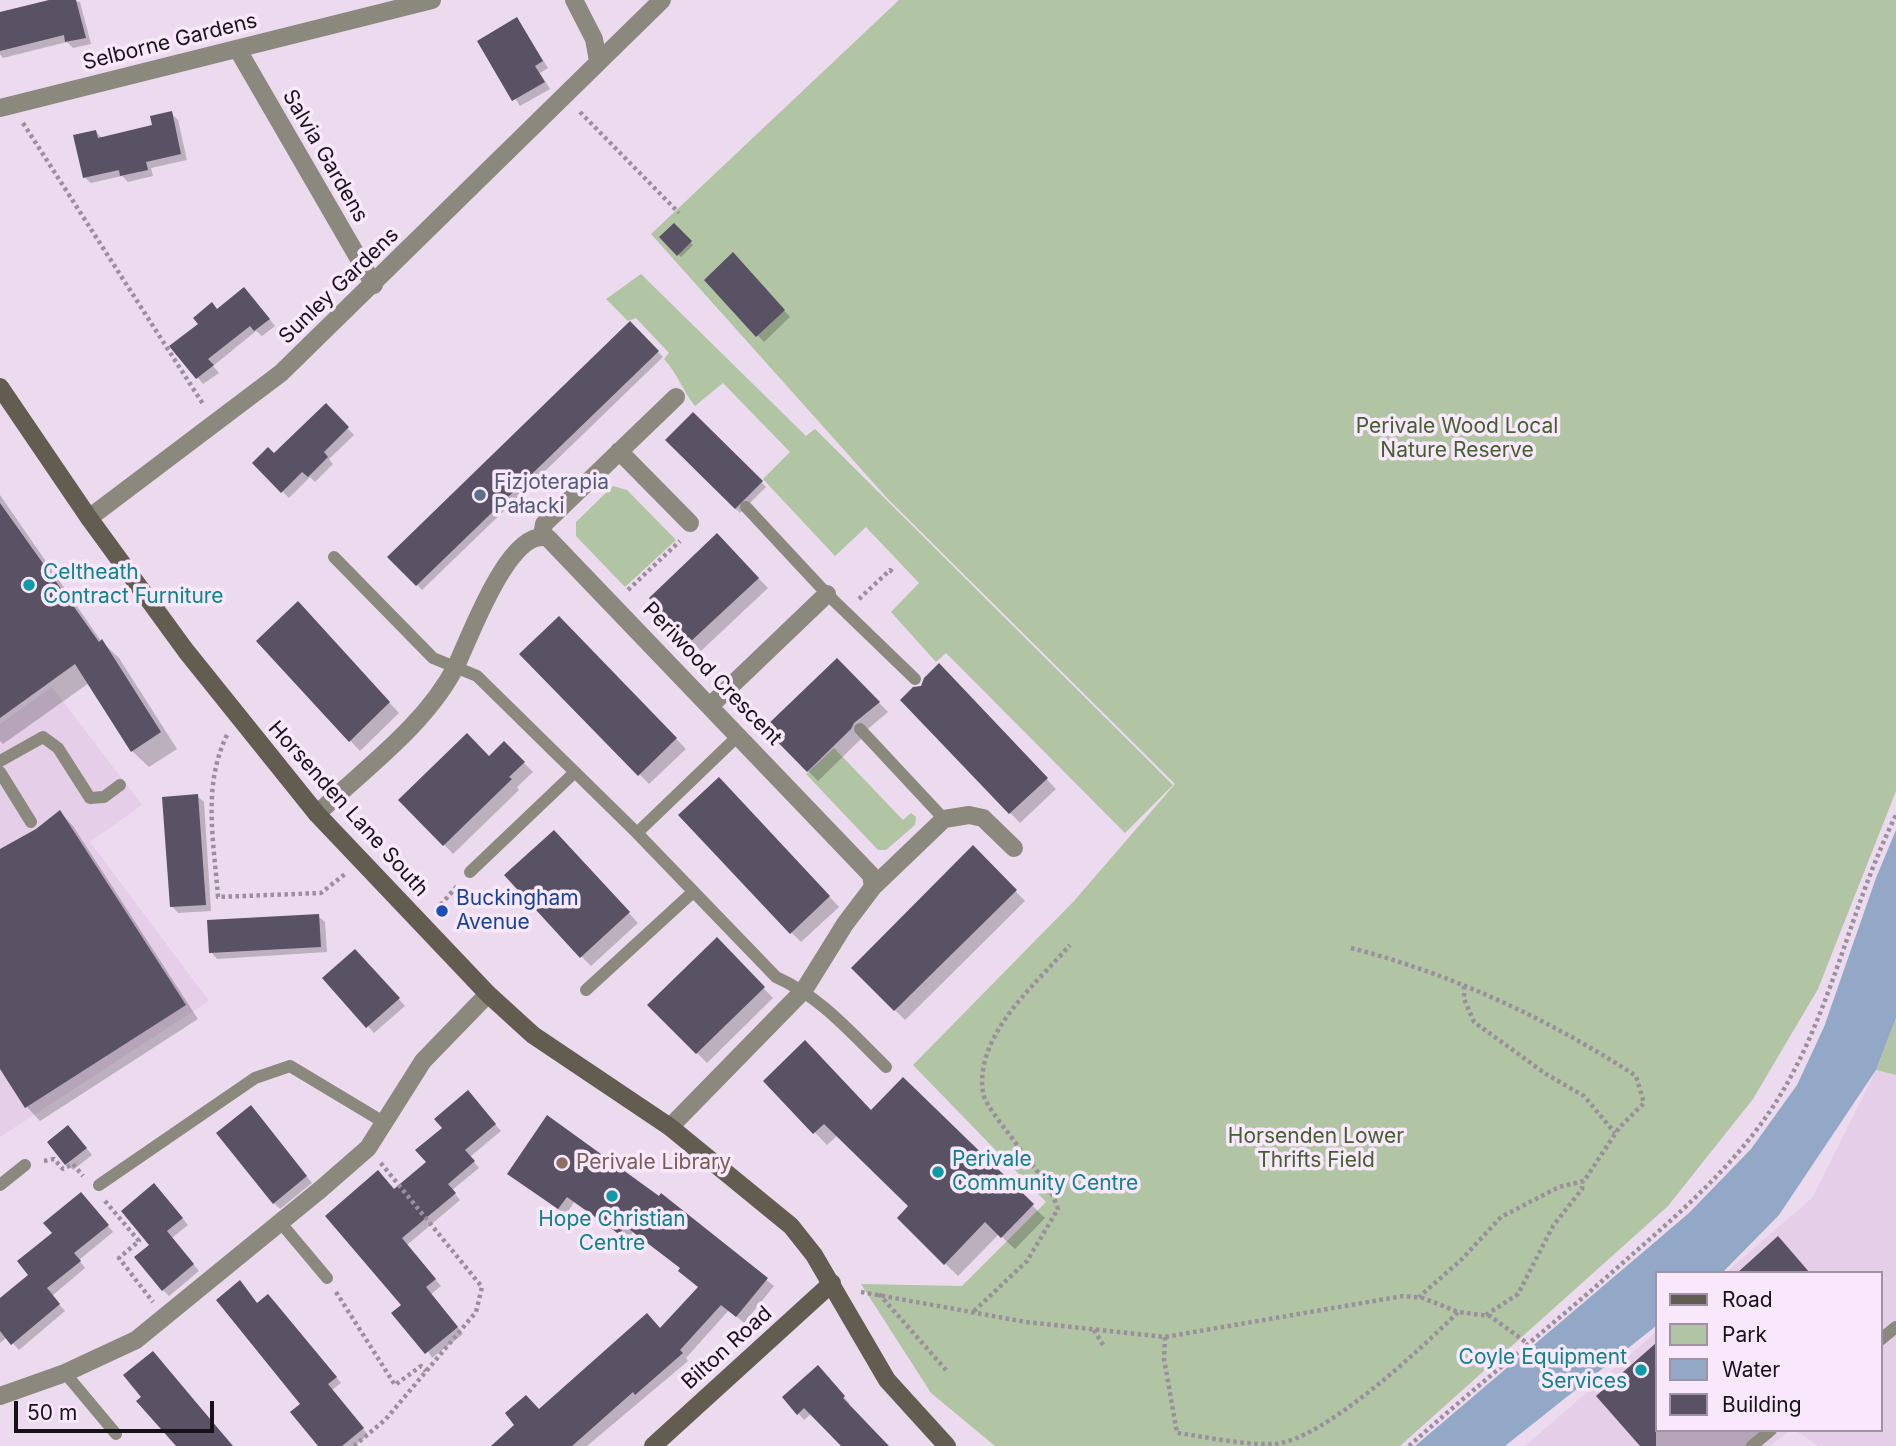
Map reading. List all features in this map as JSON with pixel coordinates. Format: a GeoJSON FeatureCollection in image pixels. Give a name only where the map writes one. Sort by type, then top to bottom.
{"type":"FeatureCollection","features":[{"type":"Feature","properties":{"kind":"street","name":"Selborne Gardens"},"geometry":{"type":"LineString","coordinates":[[6,106],[432,0]]}},
{"type":"Feature","properties":{"kind":"street","name":"Sunley Gardens"},"geometry":{"type":"LineString","coordinates":[[89,518],[281,373],[662,0]]}},
{"type":"Feature","properties":{"kind":"street"},"geometry":{"type":"LineString","coordinates":[[579,7],[594,39],[598,61]]}},
{"type":"Feature","properties":{"kind":"street","name":"Salvia Gardens"},"geometry":{"type":"LineString","coordinates":[[237,50],[373,285]]}},
{"type":"Feature","properties":{"kind":"street","name":"Horsenden Lane South"},"geometry":{"type":"LineString","coordinates":[[0,387],[89,518],[241,722],[359,861],[488,994],[563,1057],[670,1127],[791,1226],[832,1283],[887,1380],[947,1446]]}},
{"type":"Feature","properties":{"kind":"street"},"geometry":{"type":"LineString","coordinates":[[317,814],[434,701],[455,668],[496,578],[526,541],[542,536],[544,524],[676,397]]}},
{"type":"Feature","properties":{"kind":"street"},"geometry":{"type":"LineString","coordinates":[[619,451],[687,530]]}},
{"type":"Feature","properties":{"kind":"street","name":"Periwood Crescent"},"geometry":{"type":"LineString","coordinates":[[542,536],[613,604],[711,705],[871,875],[873,887]]}},
{"type":"Feature","properties":{"kind":"street"},"geometry":{"type":"LineString","coordinates":[[711,705],[827,594]]}},
{"type":"Feature","properties":{"kind":"street"},"geometry":{"type":"LineString","coordinates":[[670,1127],[804,990],[845,923],[873,887],[944,819],[969,815],[983,818],[1014,848]]}},
{"type":"Feature","properties":{"kind":"street"},"geometry":{"type":"LineString","coordinates":[[0,1396],[65,1373],[136,1340],[280,1222],[368,1148],[423,1062],[488,994]]}},
{"type":"Feature","properties":{"kind":"street","name":"Bilton Road"},"geometry":{"type":"LineString","coordinates":[[653,1446],[832,1283]]}},
{"type":"Feature","properties":{"kind":"lane"},"geometry":{"type":"LineString","coordinates":[[746,508],[827,594],[915,679]]}},
{"type":"Feature","properties":{"kind":"lane"},"geometry":{"type":"LineString","coordinates":[[334,557],[433,658],[477,676],[637,833],[776,977],[804,990],[886,1067]]}},
{"type":"Feature","properties":{"kind":"lane"},"geometry":{"type":"LineString","coordinates":[[860,729],[944,819]]}},
{"type":"Feature","properties":{"kind":"lane"},"geometry":{"type":"LineString","coordinates":[[637,833],[739,735]]}},
{"type":"Feature","properties":{"kind":"lane"},"geometry":{"type":"LineString","coordinates":[[0,761],[43,737],[58,748],[90,799],[104,797],[120,785]]}},
{"type":"Feature","properties":{"kind":"lane"},"geometry":{"type":"LineString","coordinates":[[0,772],[31,822]]}},
{"type":"Feature","properties":{"kind":"lane"},"geometry":{"type":"LineString","coordinates":[[470,872],[575,772]]}},
{"type":"Feature","properties":{"kind":"lane"},"geometry":{"type":"LineString","coordinates":[[586,990],[693,892]]}},
{"type":"Feature","properties":{"kind":"lane"},"geometry":{"type":"LineString","coordinates":[[93,1183],[255,1078],[290,1066],[385,1123]]}},
{"type":"Feature","properties":{"kind":"lane"},"geometry":{"type":"LineString","coordinates":[[0,1185],[25,1166]]}},
{"type":"Feature","properties":{"kind":"lane"},"geometry":{"type":"LineString","coordinates":[[280,1222],[327,1278]]}},
{"type":"Feature","properties":{"kind":"lane"},"geometry":{"type":"LineString","coordinates":[[65,1373],[116,1434]]}},
{"type":"Feature","properties":{"kind":"lane"},"geometry":{"type":"LineString","coordinates":[[1752,1446],[1769,1432]]}},
{"type":"Feature","properties":{"kind":"path"},"geometry":{"type":"LineString","coordinates":[[564,96],[679,213]]}},
{"type":"Feature","properties":{"kind":"path"},"geometry":{"type":"LineString","coordinates":[[6,106],[214,422]]}},
{"type":"Feature","properties":{"kind":"path"},"geometry":{"type":"LineString","coordinates":[[613,604],[687,530]]}},
{"type":"Feature","properties":{"kind":"path"},"geometry":{"type":"LineString","coordinates":[[846,612],[890,570],[895,575]]}},
{"type":"Feature","properties":{"kind":"path"},"geometry":{"type":"LineString","coordinates":[[241,722],[227,735],[217,758],[210,797],[218,897],[321,893],[359,861]]}},
{"type":"Feature","properties":{"kind":"path"},"geometry":{"type":"LineString","coordinates":[[1409,1446],[1678,1215],[1743,1146],[1780,1097],[1809,1042],[1870,875],[1896,815]]}},
{"type":"Feature","properties":{"kind":"path"},"geometry":{"type":"LineString","coordinates":[[422,926],[470,872]]}},
{"type":"Feature","properties":{"kind":"path"},"geometry":{"type":"LineString","coordinates":[[973,1312],[1027,1261],[1058,1209],[1049,1185],[1021,1151],[983,1095],[986,1053],[1006,1018],[1070,945]]}},
{"type":"Feature","properties":{"kind":"path"},"geometry":{"type":"LineString","coordinates":[[1351,948],[1394,959],[1464,986],[1584,1042],[1636,1076],[1644,1103],[1615,1133],[1584,1181],[1582,1189],[1553,1226],[1518,1294],[1485,1316]]}},
{"type":"Feature","properties":{"kind":"path"},"geometry":{"type":"LineString","coordinates":[[1464,986],[1464,999],[1474,1022],[1546,1074],[1584,1096],[1615,1133]]}},
{"type":"Feature","properties":{"kind":"path"},"geometry":{"type":"LineString","coordinates":[[354,1446],[386,1419],[476,1312],[482,1287],[368,1148]]}},
{"type":"Feature","properties":{"kind":"path"},"geometry":{"type":"LineString","coordinates":[[25,1166],[54,1159],[62,1169],[73,1164],[93,1183]]}},
{"type":"Feature","properties":{"kind":"path"},"geometry":{"type":"LineString","coordinates":[[1419,1297],[1461,1260],[1501,1217],[1559,1187],[1584,1181]]}},
{"type":"Feature","properties":{"kind":"path"},"geometry":{"type":"LineString","coordinates":[[103,1200],[139,1241],[119,1258],[164,1317]]}},
{"type":"Feature","properties":{"kind":"path"},"geometry":{"type":"LineString","coordinates":[[327,1278],[395,1385],[421,1366],[426,1371]]}},
{"type":"Feature","properties":{"kind":"path"},"geometry":{"type":"LineString","coordinates":[[832,1283],[973,1312],[1166,1337],[1403,1296],[1419,1297],[1458,1312],[1485,1316],[1527,1343]]}},
{"type":"Feature","properties":{"kind":"path"},"geometry":{"type":"LineString","coordinates":[[878,1294],[946,1370]]}},
{"type":"Feature","properties":{"kind":"path"},"geometry":{"type":"LineString","coordinates":[[1166,1337],[1164,1359],[1177,1433],[1274,1444],[1303,1437],[1399,1369],[1458,1312]]}},
{"type":"Feature","properties":{"kind":"path"},"geometry":{"type":"LineString","coordinates":[[1094,1329],[1103,1345]]}},
{"type":"Feature","properties":{"kind":"shaded area"},"geometry":{"type":"Polygon","coordinates":[[[52,687],[142,805],[90,842],[209,1001],[0,1137],[0,724],[52,687]]]}},
{"type":"Feature","properties":{"kind":"shaded area"},"geometry":{"type":"Polygon","coordinates":[[[1876,1070],[1896,1075],[1896,1446],[1818,1446],[1798,1432],[1882,1432],[1882,1271],[1727,1271],[1812,1198],[1876,1070]]]}},
{"type":"Feature","properties":{"kind":"shaded area"},"geometry":{"type":"Polygon","coordinates":[[[1654,1334],[1654,1432],[1788,1432],[1770,1446],[1525,1446],[1654,1334]]]}},
{"type":"Feature","properties":{"kind":"green space","name":"Perivale Wood Local Nature Reserve"},"geometry":{"type":"Polygon","coordinates":[[[899,0],[1896,0],[1896,791],[1818,989],[1753,1099],[1668,1206],[1400,1446],[995,1446],[931,1393],[861,1284],[962,1286],[1046,1202],[913,1065],[1074,901],[1175,784],[887,498],[651,234],[899,0]]]}},
{"type":"Feature","properties":{"kind":"green space"},"geometry":{"type":"Polygon","coordinates":[[[641,274],[806,436],[815,429],[1173,785],[1125,833],[946,653],[936,662],[891,612],[919,583],[866,527],[835,556],[763,479],[790,452],[723,383],[695,406],[664,359],[669,353],[636,318],[628,321],[606,299],[641,274]]]}},
{"type":"Feature","properties":{"kind":"green space"},"geometry":{"type":"Polygon","coordinates":[[[613,486],[627,490],[676,540],[625,587],[576,536],[576,522],[613,486]]]}},
{"type":"Feature","properties":{"kind":"green space"},"geometry":{"type":"Polygon","coordinates":[[[834,748],[903,820],[911,813],[916,817],[915,825],[886,850],[878,850],[806,774],[834,748]]]}},
{"type":"Feature","properties":{"kind":"green space"},"geometry":{"type":"Polygon","coordinates":[[[1896,1018],[1896,1075],[1876,1070],[1896,1018]]]}},
{"type":"Feature","properties":{"kind":"water"},"geometry":{"type":"Polygon","coordinates":[[[1896,830],[1896,1018],[1876,1070],[1779,1215],[1724,1271],[1654,1271],[1654,1328],[1505,1446],[1415,1446],[1689,1213],[1751,1149],[1797,1085],[1824,1027],[1876,878],[1896,830]]]}},
{"type":"Feature","properties":{"kind":"building"},"geometry":{"type":"Polygon","coordinates":[[[49,0],[76,0],[86,38],[65,42],[64,35],[0,51],[0,12],[49,0]]]}},
{"type":"Feature","properties":{"kind":"building"},"geometry":{"type":"Polygon","coordinates":[[[517,17],[543,61],[535,66],[545,82],[512,101],[477,41],[517,17]]]}},
{"type":"Feature","properties":{"kind":"building"},"geometry":{"type":"Polygon","coordinates":[[[172,111],[181,154],[146,162],[148,170],[120,176],[119,170],[83,178],[73,135],[96,130],[98,138],[152,125],[150,116],[172,111]]]}},
{"type":"Feature","properties":{"kind":"building"},"geometry":{"type":"Polygon","coordinates":[[[674,223],[692,241],[677,256],[659,237],[674,223]]]}},
{"type":"Feature","properties":{"kind":"building"},"geometry":{"type":"Polygon","coordinates":[[[733,252],[785,310],[756,337],[704,280],[733,252]]]}},
{"type":"Feature","properties":{"kind":"building"},"geometry":{"type":"Polygon","coordinates":[[[244,287],[270,319],[254,331],[250,326],[208,359],[214,365],[196,379],[169,346],[198,324],[193,318],[212,302],[217,309],[244,287]]]}},
{"type":"Feature","properties":{"kind":"building"},"geometry":{"type":"Polygon","coordinates":[[[630,321],[659,351],[416,586],[387,557],[630,321]]]}},
{"type":"Feature","properties":{"kind":"building"},"geometry":{"type":"Polygon","coordinates":[[[326,403],[349,427],[324,452],[328,457],[308,477],[302,472],[281,493],[252,463],[268,447],[274,453],[326,403]]]}},
{"type":"Feature","properties":{"kind":"building"},"geometry":{"type":"Polygon","coordinates":[[[693,412],[763,481],[735,509],[665,440],[693,412]]]}},
{"type":"Feature","properties":{"kind":"building","name":"Celtheath Contract Furniture"},"geometry":{"type":"Polygon","coordinates":[[[0,503],[99,642],[102,639],[161,732],[131,752],[75,664],[0,718],[0,503]]]}},
{"type":"Feature","properties":{"kind":"building"},"geometry":{"type":"Polygon","coordinates":[[[717,533],[759,578],[690,642],[649,598],[717,533]]]}},
{"type":"Feature","properties":{"kind":"building"},"geometry":{"type":"Polygon","coordinates":[[[298,601],[390,702],[349,742],[256,641],[298,601]]]}},
{"type":"Feature","properties":{"kind":"building"},"geometry":{"type":"Polygon","coordinates":[[[559,616],[677,738],[638,776],[519,654],[559,616]]]}},
{"type":"Feature","properties":{"kind":"building"},"geometry":{"type":"Polygon","coordinates":[[[837,658],[880,702],[854,723],[807,772],[764,728],[837,658]]]}},
{"type":"Feature","properties":{"kind":"building"},"geometry":{"type":"Polygon","coordinates":[[[939,663],[1048,778],[1009,814],[900,700],[913,687],[921,686],[924,678],[939,663]]]}},
{"type":"Feature","properties":{"kind":"building"},"geometry":{"type":"Polygon","coordinates":[[[467,733],[489,756],[504,741],[525,762],[509,777],[512,779],[443,846],[398,800],[467,733]]]}},
{"type":"Feature","properties":{"kind":"building"},"geometry":{"type":"Polygon","coordinates":[[[719,777],[830,896],[790,934],[678,815],[719,777]]]}},
{"type":"Feature","properties":{"kind":"building"},"geometry":{"type":"Polygon","coordinates":[[[198,794],[206,905],[170,907],[162,797],[198,794]]]}},
{"type":"Feature","properties":{"kind":"building"},"geometry":{"type":"Polygon","coordinates":[[[60,810],[186,1005],[25,1108],[0,1069],[0,849],[36,829],[60,810]]]}},
{"type":"Feature","properties":{"kind":"building"},"geometry":{"type":"Polygon","coordinates":[[[554,830],[630,912],[580,958],[504,875],[554,830]]]}},
{"type":"Feature","properties":{"kind":"building"},"geometry":{"type":"Polygon","coordinates":[[[973,845],[1017,890],[894,1011],[851,968],[973,845]]]}},
{"type":"Feature","properties":{"kind":"building"},"geometry":{"type":"Polygon","coordinates":[[[319,914],[321,947],[209,953],[207,920],[319,914]]]}},
{"type":"Feature","properties":{"kind":"building"},"geometry":{"type":"Polygon","coordinates":[[[717,937],[765,987],[696,1054],[647,1005],[717,937]]]}},
{"type":"Feature","properties":{"kind":"building"},"geometry":{"type":"Polygon","coordinates":[[[355,949],[400,998],[366,1028],[322,978],[355,949]]]}},
{"type":"Feature","properties":{"kind":"building","name":"Perivale Community Centre"},"geometry":{"type":"Polygon","coordinates":[[[805,1040],[871,1110],[903,1077],[1034,1204],[1001,1238],[985,1222],[944,1265],[897,1218],[908,1206],[824,1124],[813,1134],[763,1081],[805,1040]]]}},
{"type":"Feature","properties":{"kind":"building"},"geometry":{"type":"Polygon","coordinates":[[[468,1090],[496,1124],[465,1150],[475,1161],[448,1184],[456,1193],[402,1238],[436,1279],[426,1287],[458,1327],[425,1354],[391,1313],[401,1305],[325,1216],[378,1170],[394,1189],[426,1162],[415,1150],[442,1128],[434,1119],[468,1090]]]}},
{"type":"Feature","properties":{"kind":"building"},"geometry":{"type":"Polygon","coordinates":[[[251,1105],[307,1176],[273,1204],[216,1133],[251,1105]]]}},
{"type":"Feature","properties":{"kind":"building"},"geometry":{"type":"Polygon","coordinates":[[[547,1115],[659,1196],[661,1193],[768,1278],[736,1317],[721,1305],[680,1350],[683,1353],[635,1395],[633,1392],[572,1446],[491,1446],[514,1425],[505,1413],[526,1395],[539,1409],[647,1313],[660,1328],[698,1287],[678,1271],[680,1268],[625,1226],[619,1234],[567,1197],[558,1209],[507,1174],[547,1115]]]}},
{"type":"Feature","properties":{"kind":"building"},"geometry":{"type":"Polygon","coordinates":[[[68,1125],[87,1148],[65,1165],[47,1142],[68,1125]]]}},
{"type":"Feature","properties":{"kind":"building"},"geometry":{"type":"Polygon","coordinates":[[[154,1183],[183,1218],[167,1231],[194,1264],[162,1291],[134,1257],[149,1245],[121,1211],[154,1183]]]}},
{"type":"Feature","properties":{"kind":"building"},"geometry":{"type":"Polygon","coordinates":[[[81,1192],[109,1225],[74,1253],[81,1261],[47,1288],[60,1304],[11,1345],[0,1331],[0,1298],[28,1275],[17,1261],[52,1233],[43,1223],[81,1192]]]}},
{"type":"Feature","properties":{"kind":"building"},"geometry":{"type":"Polygon","coordinates":[[[1778,1236],[1808,1271],[1739,1271],[1778,1236]]]}},
{"type":"Feature","properties":{"kind":"building"},"geometry":{"type":"Polygon","coordinates":[[[240,1280],[257,1303],[268,1294],[337,1377],[328,1384],[364,1428],[342,1446],[318,1446],[290,1412],[300,1404],[216,1300],[240,1280]]]}},
{"type":"Feature","properties":{"kind":"building","name":"Coyle Equipment Services"},"geometry":{"type":"Polygon","coordinates":[[[1654,1345],[1656,1446],[1640,1446],[1596,1396],[1654,1345]]]}},
{"type":"Feature","properties":{"kind":"building"},"geometry":{"type":"Polygon","coordinates":[[[153,1351],[233,1446],[176,1446],[136,1401],[141,1397],[123,1375],[153,1351]]]}},
{"type":"Feature","properties":{"kind":"building"},"geometry":{"type":"Polygon","coordinates":[[[818,1365],[845,1396],[843,1398],[889,1446],[841,1446],[804,1408],[797,1415],[782,1397],[818,1365]]]}},
{"type":"Feature","properties":{"kind":"place","name":"Fizjoterapia Pałacki"},"geometry":{"type":"Point","coordinates":[480,495]}},
{"type":"Feature","properties":{"kind":"place","name":"Celtheath Contract Furniture"},"geometry":{"type":"Point","coordinates":[29,585]}},
{"type":"Feature","properties":{"kind":"place","name":"Buckingham Avenue"},"geometry":{"type":"Point","coordinates":[442,911]}},
{"type":"Feature","properties":{"kind":"place","name":"Perivale Library"},"geometry":{"type":"Point","coordinates":[562,1163]}},
{"type":"Feature","properties":{"kind":"place","name":"Perivale Community Centre"},"geometry":{"type":"Point","coordinates":[938,1172]}},
{"type":"Feature","properties":{"kind":"place","name":"Hope Christian Centre"},"geometry":{"type":"Point","coordinates":[612,1196]}},
{"type":"Feature","properties":{"kind":"place","name":"Coyle Equipment Services"},"geometry":{"type":"Point","coordinates":[1641,1370]}},
{"type":"Feature","properties":{"kind":"park label","name":"Horsenden Lower Thrifts Field"},"geometry":{"type":"Point","coordinates":[1316,1149]}}]}
